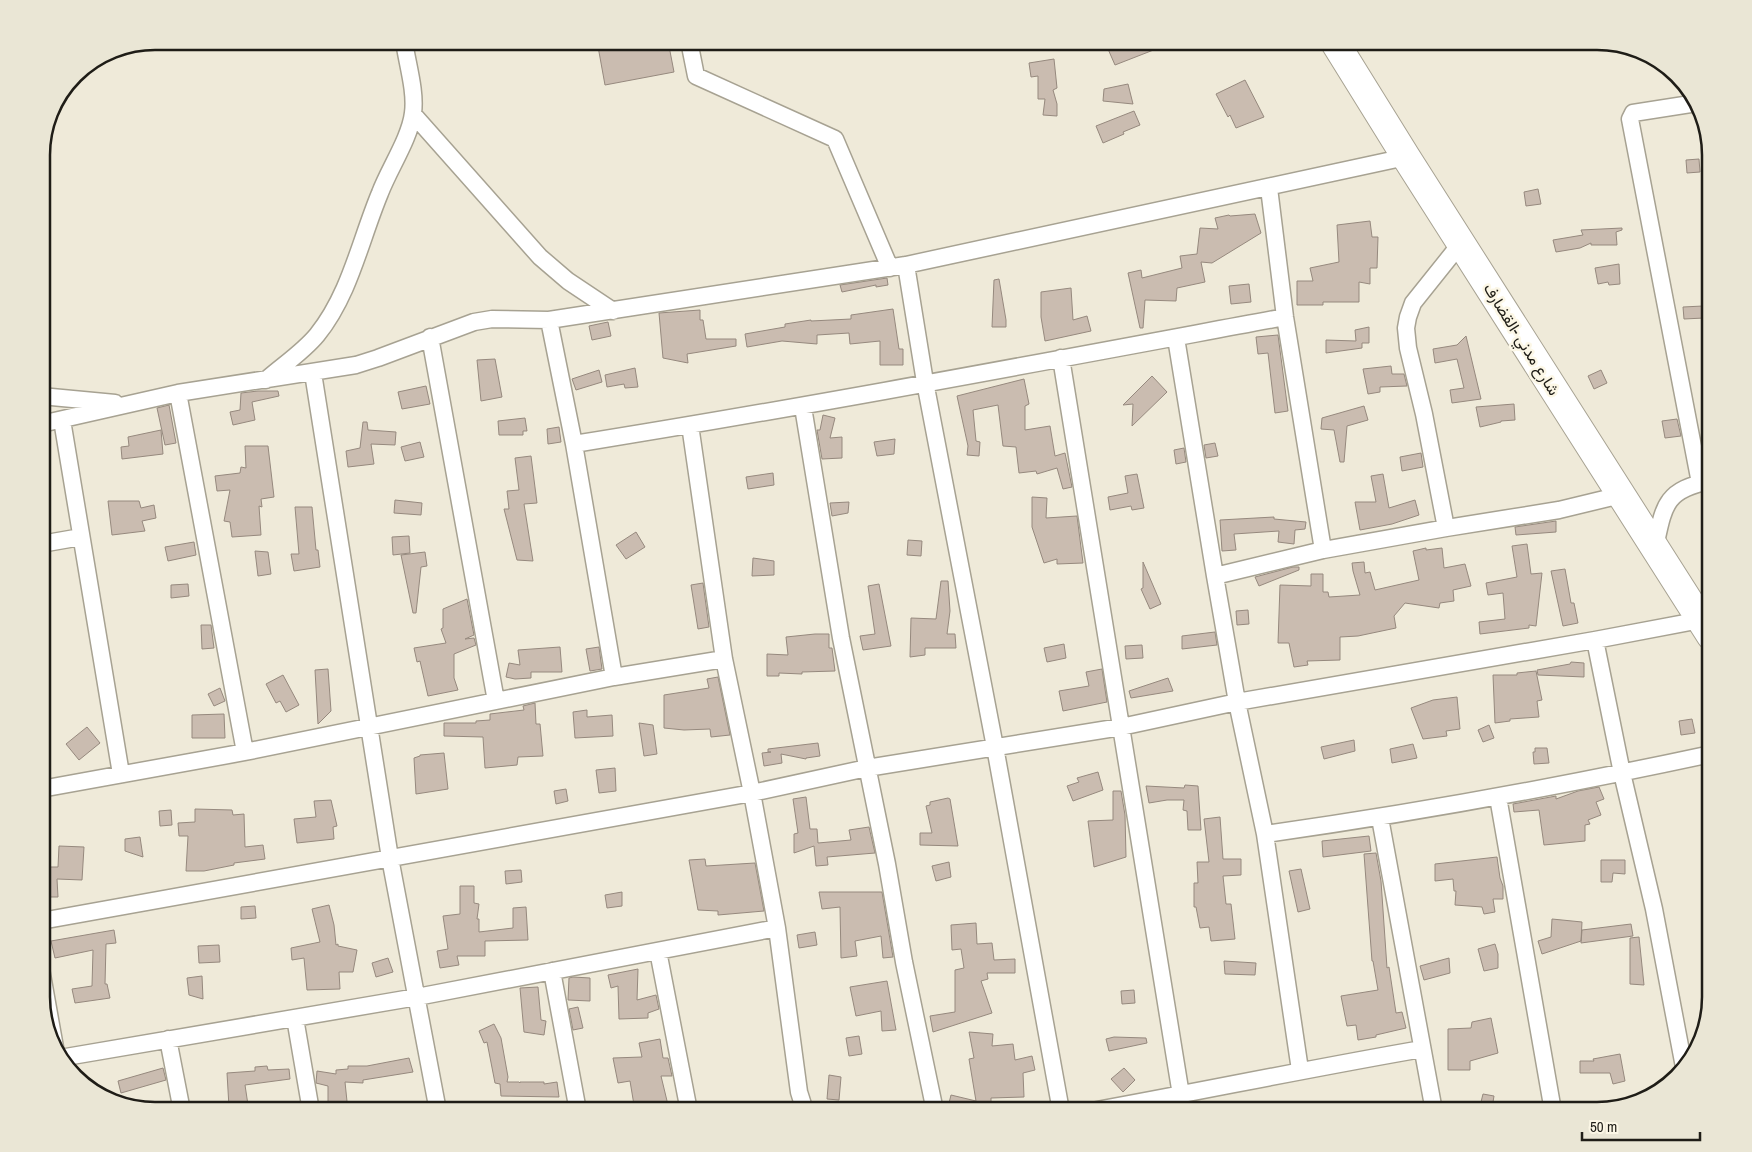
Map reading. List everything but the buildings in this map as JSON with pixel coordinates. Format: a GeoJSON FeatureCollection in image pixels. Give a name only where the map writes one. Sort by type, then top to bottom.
{"type":"FeatureCollection","features":[{"type":"Feature","properties":{"kind":"highway","name":"شارع مدني -القضارف"},"geometry":{"type":"LineString","coordinates":[[1340,50],[1621,495],[1702,615]]}},
{"type":"Feature","properties":{"kind":"street"},"geometry":{"type":"LineString","coordinates":[[266,380],[317,335],[333,311],[350,278],[380,193],[408,130],[413,114],[413,100],[405,50]]}},
{"type":"Feature","properties":{"kind":"street"},"geometry":{"type":"LineString","coordinates":[[692,50],[696,76],[835,139],[890,268]]}},
{"type":"Feature","properties":{"kind":"street"},"geometry":{"type":"LineString","coordinates":[[1688,104],[1633,113],[1630,119],[1702,467]]}},
{"type":"Feature","properties":{"kind":"street"},"geometry":{"type":"LineString","coordinates":[[413,114],[540,257],[568,281],[613,311]]}},
{"type":"Feature","properties":{"kind":"street"},"geometry":{"type":"LineString","coordinates":[[50,422],[178,393],[312,373],[371,360],[474,322],[492,319],[549,320],[890,268],[1406,157]]}},
{"type":"Feature","properties":{"kind":"street"},"geometry":{"type":"LineString","coordinates":[[1269,188],[1286,317],[1323,550]]}},
{"type":"Feature","properties":{"kind":"street"},"geometry":{"type":"LineString","coordinates":[[1446,528],[1424,414],[1408,348],[1406,328],[1413,303],[1461,243]]}},
{"type":"Feature","properties":{"kind":"street"},"geometry":{"type":"LineString","coordinates":[[906,265],[925,382],[995,746],[1059,1102]]}},
{"type":"Feature","properties":{"kind":"street"},"geometry":{"type":"LineString","coordinates":[[574,444],[803,407],[925,382],[1286,317]]}},
{"type":"Feature","properties":{"kind":"street"},"geometry":{"type":"LineString","coordinates":[[549,320],[574,444],[614,677]]}},
{"type":"Feature","properties":{"kind":"street"},"geometry":{"type":"LineString","coordinates":[[430,337],[496,701]]}},
{"type":"Feature","properties":{"kind":"street"},"geometry":{"type":"LineString","coordinates":[[1176,338],[1237,702],[1266,834],[1300,1070]]}},
{"type":"Feature","properties":{"kind":"street"},"geometry":{"type":"LineString","coordinates":[[1061,358],[1181,1095]]}},
{"type":"Feature","properties":{"kind":"street"},"geometry":{"type":"LineString","coordinates":[[312,373],[390,858],[436,1102]]}},
{"type":"Feature","properties":{"kind":"street"},"geometry":{"type":"LineString","coordinates":[[178,393],[244,752]]}},
{"type":"Feature","properties":{"kind":"street"},"geometry":{"type":"LineString","coordinates":[[50,397],[130,404]]}},
{"type":"Feature","properties":{"kind":"street"},"geometry":{"type":"LineString","coordinates":[[803,407],[840,638],[887,864],[904,962],[933,1102]]}},
{"type":"Feature","properties":{"kind":"street"},"geometry":{"type":"LineString","coordinates":[[62,420],[121,774]]}},
{"type":"Feature","properties":{"kind":"street"},"geometry":{"type":"LineString","coordinates":[[690,425],[724,659],[752,793],[777,928],[799,1092],[802,1102]]}},
{"type":"Feature","properties":{"kind":"street"},"geometry":{"type":"LineString","coordinates":[[1655,547],[1660,524],[1671,498],[1686,488],[1702,483]]}},
{"type":"Feature","properties":{"kind":"street"},"geometry":{"type":"LineString","coordinates":[[1215,576],[1323,550],[1559,510],[1621,495]]}},
{"type":"Feature","properties":{"kind":"street"},"geometry":{"type":"LineString","coordinates":[[50,543],[81,537]]}},
{"type":"Feature","properties":{"kind":"street"},"geometry":{"type":"LineString","coordinates":[[50,920],[752,793],[867,768],[1121,727],[1237,702],[1595,640],[1702,625]]}},
{"type":"Feature","properties":{"kind":"street"},"geometry":{"type":"LineString","coordinates":[[1595,640],[1622,773],[1654,909],[1682,1057]]}},
{"type":"Feature","properties":{"kind":"street"},"geometry":{"type":"LineString","coordinates":[[50,787],[244,752],[614,677],[724,659]]}},
{"type":"Feature","properties":{"kind":"street"},"geometry":{"type":"LineString","coordinates":[[1266,834],[1380,818],[1498,797],[1702,756]]}},
{"type":"Feature","properties":{"kind":"street"},"geometry":{"type":"LineString","coordinates":[[1498,797],[1551,1102]]}},
{"type":"Feature","properties":{"kind":"street"},"geometry":{"type":"LineString","coordinates":[[1380,818],[1432,1102]]}},
{"type":"Feature","properties":{"kind":"street"},"geometry":{"type":"LineString","coordinates":[[69,1056],[417,997],[777,928]]}},
{"type":"Feature","properties":{"kind":"street"},"geometry":{"type":"LineString","coordinates":[[658,951],[688,1102]]}},
{"type":"Feature","properties":{"kind":"street"},"geometry":{"type":"LineString","coordinates":[[552,971],[576,1102]]}},
{"type":"Feature","properties":{"kind":"street"},"geometry":{"type":"LineString","coordinates":[[295,1018],[309,1102]]}},
{"type":"Feature","properties":{"kind":"street"},"geometry":{"type":"LineString","coordinates":[[168,1039],[180,1102]]}},
{"type":"Feature","properties":{"kind":"street"},"geometry":{"type":"LineString","coordinates":[[1142,1102],[1300,1070],[1422,1049]]}}]}
